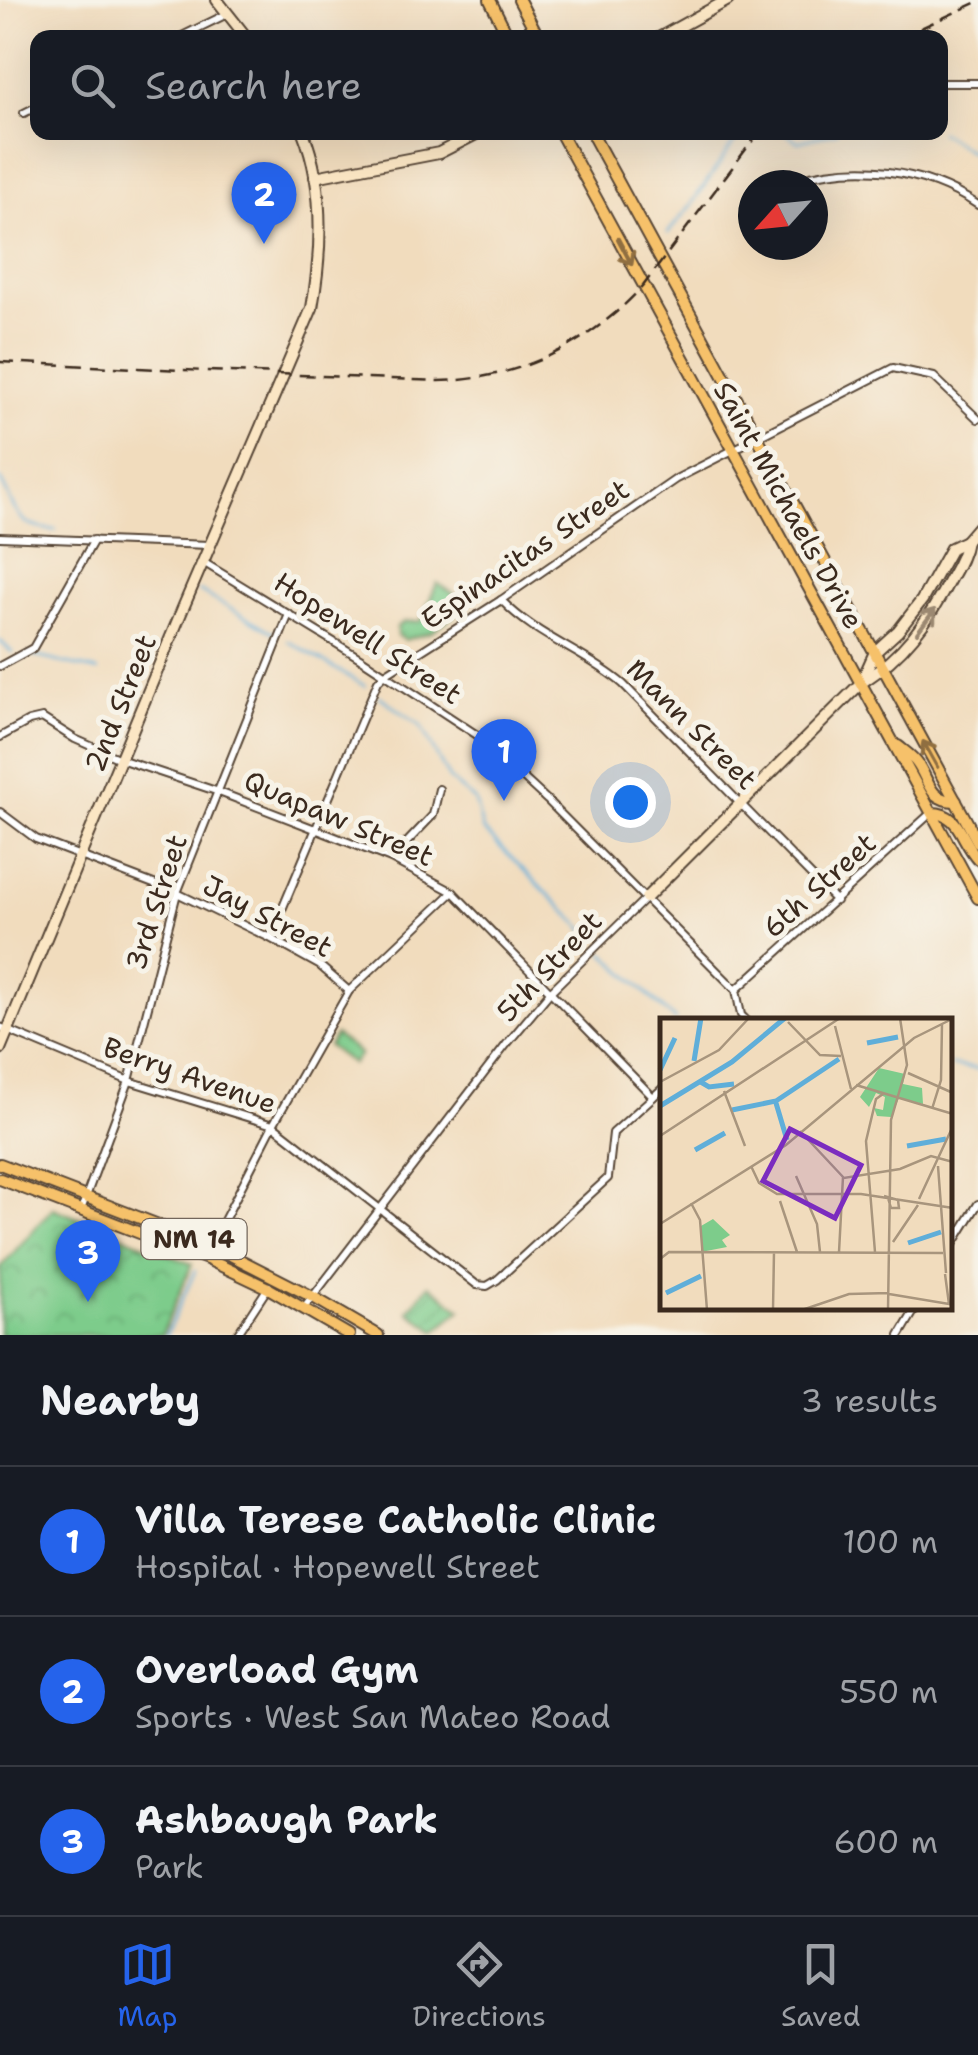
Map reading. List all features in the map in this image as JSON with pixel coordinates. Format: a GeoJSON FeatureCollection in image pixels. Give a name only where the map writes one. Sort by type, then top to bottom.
{"type":"FeatureCollection","features":[{"type":"Feature","properties":{"kind":"main road"},"geometry":{"type":"LineString","coordinates":[[490,0],[505,30]]}},
{"type":"Feature","properties":{"kind":"main road"},"geometry":{"type":"LineString","coordinates":[[519,0],[535,30]]}},
{"type":"Feature","properties":{"kind":"main road","name":"Saint Michaels Drive"},"geometry":{"type":"LineString","coordinates":[[564,140],[978,898]]}},
{"type":"Feature","properties":{"kind":"main road","name":"Saint Michaels Drive"},"geometry":{"type":"LineString","coordinates":[[594,140],[978,842]]}},
{"type":"Feature","properties":{"kind":"main road"},"geometry":{"type":"LineString","coordinates":[[893,742],[916,761],[934,794],[945,801],[956,801]]}},
{"type":"Feature","properties":{"kind":"main road"},"geometry":{"type":"LineString","coordinates":[[932,813],[951,818],[978,859]]}},
{"type":"Feature","properties":{"kind":"main road","name":"NM 14"},"geometry":{"type":"LineString","coordinates":[[0,1164],[213,1246],[378,1335]]}},
{"type":"Feature","properties":{"kind":"main road","name":"NM 14"},"geometry":{"type":"LineString","coordinates":[[0,1179],[207,1259],[268,1288],[349,1335]]}},
{"type":"Feature","properties":{"kind":"street"},"geometry":{"type":"LineString","coordinates":[[216,0],[241,30]]}},
{"type":"Feature","properties":{"kind":"street"},"geometry":{"type":"LineString","coordinates":[[674,30],[728,0]]}},
{"type":"Feature","properties":{"kind":"street"},"geometry":{"type":"LineString","coordinates":[[195,30],[228,14]]}},
{"type":"Feature","properties":{"kind":"street"},"geometry":{"type":"LineString","coordinates":[[948,83],[978,83]]}},
{"type":"Feature","properties":{"kind":"street"},"geometry":{"type":"LineString","coordinates":[[24,113],[30,110]]}},
{"type":"Feature","properties":{"kind":"street","name":"2nd Street"},"geometry":{"type":"LineString","coordinates":[[0,1048],[4,1029],[81,858],[312,308],[319,272],[318,206],[313,163],[306,140]]}},
{"type":"Feature","properties":{"kind":"street"},"geometry":{"type":"LineString","coordinates":[[315,177],[438,153],[464,140]]}},
{"type":"Feature","properties":{"kind":"street"},"geometry":{"type":"LineString","coordinates":[[828,172],[884,170],[928,180],[978,204]]}},
{"type":"Feature","properties":{"kind":"street","name":"Espinacitas Street"},"geometry":{"type":"LineString","coordinates":[[270,938],[378,681],[385,674],[501,600],[676,479],[893,368],[934,377],[978,419]]}},
{"type":"Feature","properties":{"kind":"street","name":"5th Street"},"geometry":{"type":"LineString","coordinates":[[861,684],[875,652],[909,619],[950,548],[966,541],[978,527]]}},
{"type":"Feature","properties":{"kind":"street"},"geometry":{"type":"LineString","coordinates":[[0,537],[210,545]]}},
{"type":"Feature","properties":{"kind":"street"},"geometry":{"type":"LineString","coordinates":[[0,666],[32,648],[94,540]]}},
{"type":"Feature","properties":{"kind":"street","name":"5th Street"},"geometry":{"type":"LineString","coordinates":[[304,1308],[551,991],[861,684],[884,668],[930,617],[964,553],[966,541]]}},
{"type":"Feature","properties":{"kind":"street","name":"Hopewell Street"},"geometry":{"type":"LineString","coordinates":[[203,562],[385,674],[489,745],[736,990]]}},
{"type":"Feature","properties":{"kind":"street","name":"Mann Street"},"geometry":{"type":"LineString","coordinates":[[501,600],[544,636],[615,678],[836,901]]}},
{"type":"Feature","properties":{"kind":"street","name":"3rd Street"},"geometry":{"type":"LineString","coordinates":[[81,1210],[129,1080],[176,893],[289,614]]}},
{"type":"Feature","properties":{"kind":"street","name":"Quapaw Street"},"geometry":{"type":"LineString","coordinates":[[0,737],[42,718],[120,759],[314,828],[391,859],[453,892],[653,1098]]}},
{"type":"Feature","properties":{"kind":"street"},"geometry":{"type":"LineString","coordinates":[[391,859],[434,815],[439,789]]}},
{"type":"Feature","properties":{"kind":"street","name":"Jay Street"},"geometry":{"type":"LineString","coordinates":[[0,812],[36,839],[176,893],[270,938],[319,965],[348,991]]}},
{"type":"Feature","properties":{"kind":"street","name":"6th Street"},"geometry":{"type":"LineString","coordinates":[[736,990],[932,813]]}},
{"type":"Feature","properties":{"kind":"street"},"geometry":{"type":"LineString","coordinates":[[207,1259],[273,1125],[348,991],[453,892]]}},
{"type":"Feature","properties":{"kind":"street"},"geometry":{"type":"LineString","coordinates":[[736,990],[741,1018]]}},
{"type":"Feature","properties":{"kind":"street","name":"Berry Avenue"},"geometry":{"type":"LineString","coordinates":[[4,1029],[129,1080],[273,1125],[478,1285],[487,1286],[608,1178],[613,1133],[653,1098]]}},
{"type":"Feature","properties":{"kind":"street"},"geometry":{"type":"LineString","coordinates":[[653,1098],[660,1091]]}},
{"type":"Feature","properties":{"kind":"street"},"geometry":{"type":"LineString","coordinates":[[953,1245],[978,1204]]}},
{"type":"Feature","properties":{"kind":"street"},"geometry":{"type":"LineString","coordinates":[[237,1335],[274,1276]]}},
{"type":"Feature","properties":{"kind":"street"},"geometry":{"type":"LineString","coordinates":[[900,1335],[915,1310]]}},
{"type":"Feature","properties":{"kind":"green space"},"geometry":{"type":"Polygon","coordinates":[[[437,583],[470,604],[431,632],[405,640],[397,636],[397,627],[404,622],[421,621],[437,583]]]}},
{"type":"Feature","properties":{"kind":"green space"},"geometry":{"type":"Polygon","coordinates":[[[335,1035],[360,1054],[352,1064],[328,1046],[335,1035]]]}},
{"type":"Feature","properties":{"kind":"green space"},"geometry":{"type":"Polygon","coordinates":[[[53,1208],[192,1264],[162,1335],[0,1335],[0,1268],[53,1208]]]}},
{"type":"Feature","properties":{"kind":"green space"},"geometry":{"type":"Polygon","coordinates":[[[429,1285],[461,1309],[436,1331],[408,1311],[429,1285]]]}},
{"type":"Feature","properties":{"kind":"waterway"},"geometry":{"type":"LineString","coordinates":[[948,137],[971,152],[978,152]]}},
{"type":"Feature","properties":{"kind":"waterway"},"geometry":{"type":"LineString","coordinates":[[668,233],[736,140]]}},
{"type":"Feature","properties":{"kind":"waterway"},"geometry":{"type":"LineString","coordinates":[[795,140],[806,140]]}},
{"type":"Feature","properties":{"kind":"waterway"},"geometry":{"type":"LineString","coordinates":[[0,479],[25,521],[56,530]]}},
{"type":"Feature","properties":{"kind":"waterway"},"geometry":{"type":"LineString","coordinates":[[199,591],[274,633]]}},
{"type":"Feature","properties":{"kind":"waterway"},"geometry":{"type":"LineString","coordinates":[[0,641],[12,652]]}},
{"type":"Feature","properties":{"kind":"waterway"},"geometry":{"type":"LineString","coordinates":[[288,641],[365,686]]}},
{"type":"Feature","properties":{"kind":"waterway"},"geometry":{"type":"LineString","coordinates":[[30,655],[98,671]]}},
{"type":"Feature","properties":{"kind":"waterway"},"geometry":{"type":"LineString","coordinates":[[379,696],[420,725],[450,780],[475,801],[483,830],[593,938]]}},
{"type":"Feature","properties":{"kind":"waterway"},"geometry":{"type":"LineString","coordinates":[[604,953],[673,1018]]}},
{"type":"Feature","properties":{"kind":"waterway"},"geometry":{"type":"LineString","coordinates":[[953,1065],[978,1069]]}},
{"type":"Feature","properties":{"kind":"waterway"},"geometry":{"type":"LineString","coordinates":[[166,1335],[195,1271]]}},
{"type":"Feature","properties":{"kind":"railway"},"geometry":{"type":"LineString","coordinates":[[917,30],[978,2]]}},
{"type":"Feature","properties":{"kind":"railway"},"geometry":{"type":"LineString","coordinates":[[0,362],[438,381],[468,379],[524,366],[576,342],[622,307],[643,286],[753,140]]}},
{"type":"Feature","properties":{"kind":"place","name":"Overload Gym"},"geometry":{"type":"Point","coordinates":[264,244]}},
{"type":"Feature","properties":{"kind":"place","name":"Villa Terese Catholic Clinic"},"geometry":{"type":"Point","coordinates":[504,801]}},
{"type":"Feature","properties":{"kind":"place","name":"Ashbaugh Park"},"geometry":{"type":"Point","coordinates":[88,1302]}}]}
